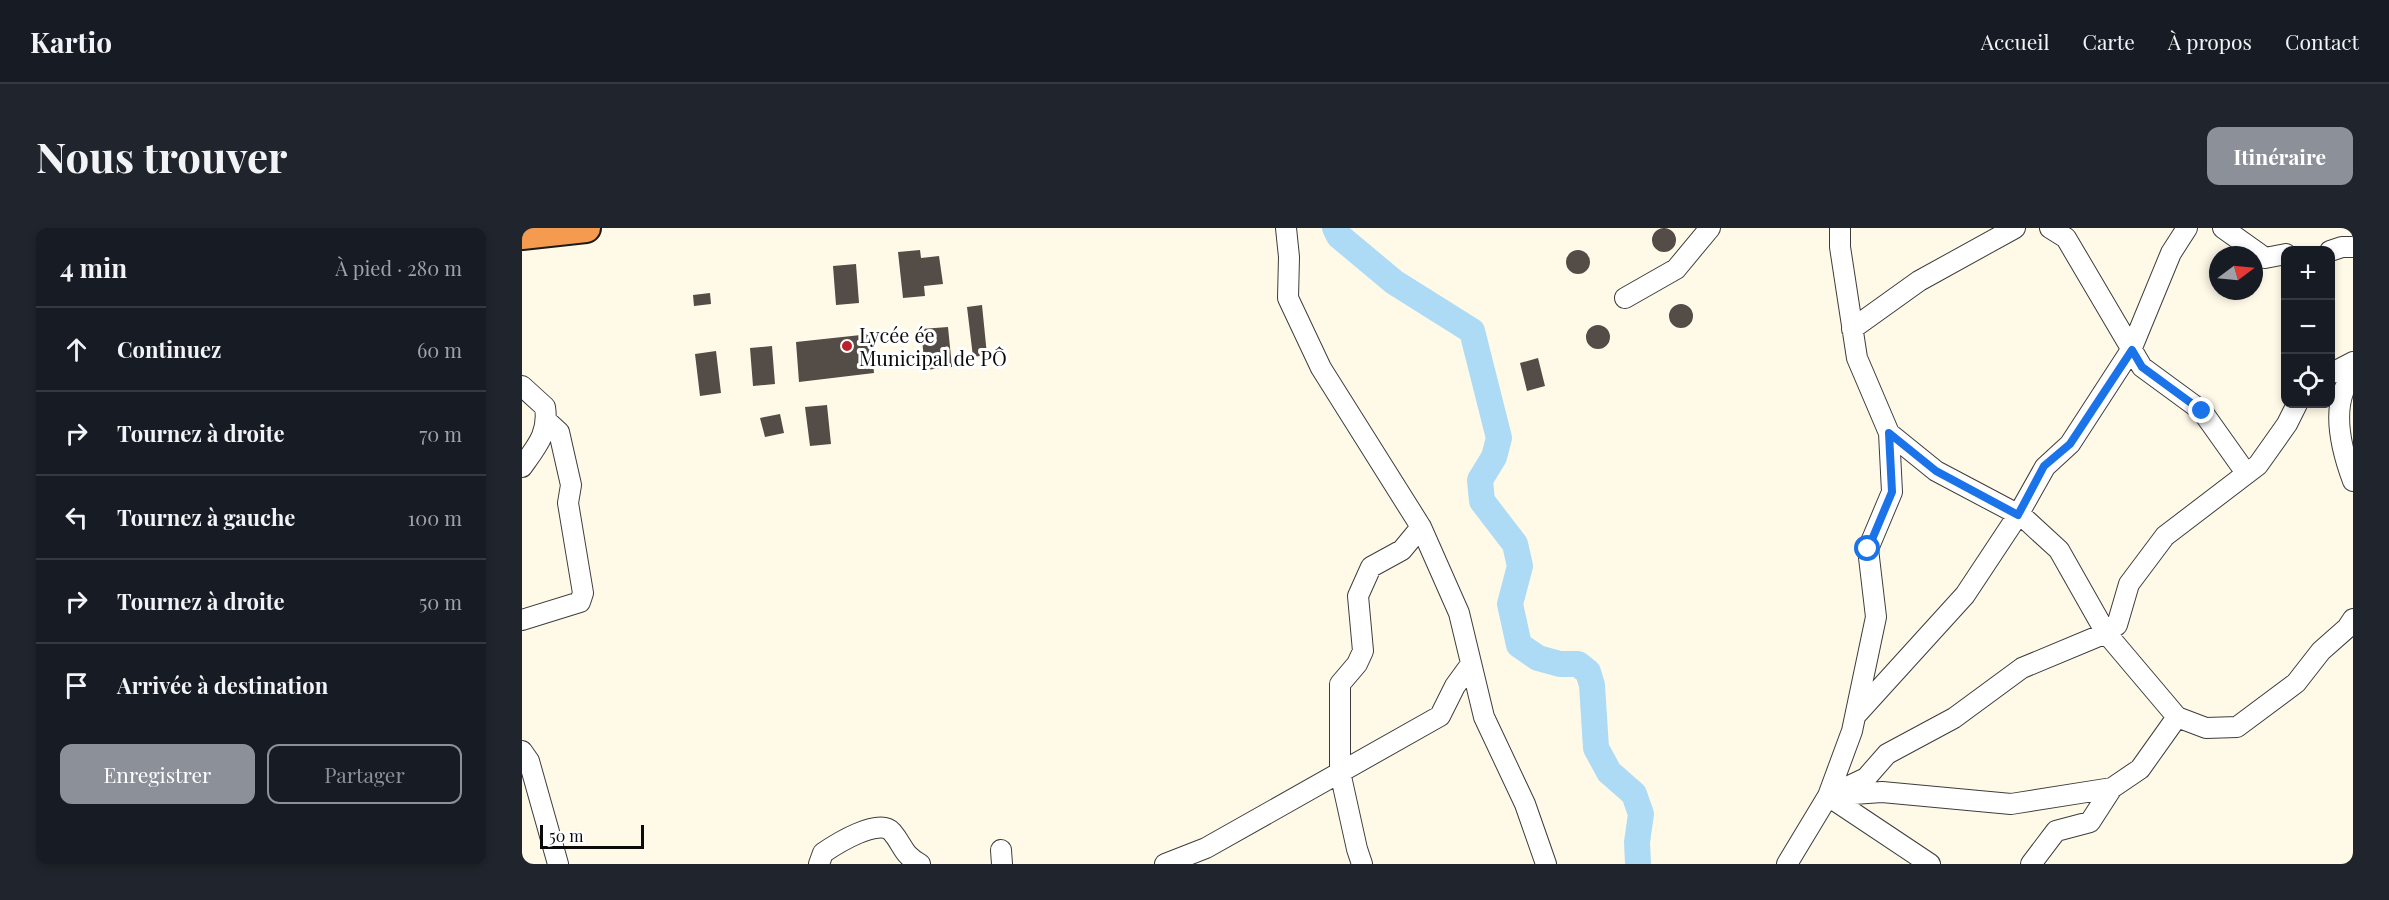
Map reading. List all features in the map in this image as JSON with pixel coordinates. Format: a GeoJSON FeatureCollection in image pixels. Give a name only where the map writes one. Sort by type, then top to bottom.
{"type":"FeatureCollection","features":[{"type":"Feature","properties":{"kind":"highway"},"geometry":{"type":"LineString","coordinates":[[522,236],[586,228]]}},
{"type":"Feature","properties":{"kind":"street"},"geometry":{"type":"LineString","coordinates":[[1286,228],[1288,298],[1321,368],[1421,528],[1459,613],[1484,717],[1525,804],[1546,864]]}},
{"type":"Feature","properties":{"kind":"street"},"geometry":{"type":"LineString","coordinates":[[1625,298],[1676,269],[1710,228]]}},
{"type":"Feature","properties":{"kind":"street"},"geometry":{"type":"LineString","coordinates":[[1787,864],[1828,795],[1852,731],[1876,617],[1868,549],[1892,492],[1889,433],[1857,357],[1840,247],[1840,228]]}},
{"type":"Feature","properties":{"kind":"street"},"geometry":{"type":"LineString","coordinates":[[1852,329],[1919,280],[2015,228]]}},
{"type":"Feature","properties":{"kind":"street"},"geometry":{"type":"LineString","coordinates":[[2050,228],[2066,238],[2142,367],[2202,411],[2246,473]]}},
{"type":"Feature","properties":{"kind":"street"},"geometry":{"type":"LineString","coordinates":[[1855,716],[1965,595],[2018,515],[2044,466],[2070,444],[2132,350],[2171,253],[2187,228]]}},
{"type":"Feature","properties":{"kind":"street"},"geometry":{"type":"LineString","coordinates":[[2223,228],[2265,258],[2281,256]]}},
{"type":"Feature","properties":{"kind":"street"},"geometry":{"type":"LineString","coordinates":[[2335,250],[2353,247]]}},
{"type":"Feature","properties":{"kind":"street"},"geometry":{"type":"LineString","coordinates":[[2335,372],[2353,362]]}},
{"type":"Feature","properties":{"kind":"street"},"geometry":{"type":"LineString","coordinates":[[2353,375],[2345,384],[2339,408],[2344,458],[2353,481]]}},
{"type":"Feature","properties":{"kind":"street"},"geometry":{"type":"LineString","coordinates":[[522,386],[545,407],[547,421],[540,441],[522,467]]}},
{"type":"Feature","properties":{"kind":"street"},"geometry":{"type":"LineString","coordinates":[[1828,795],[1866,778],[1887,754],[1954,718],[2022,668],[2106,633],[2117,625],[2129,584],[2165,536],[2258,465],[2287,424],[2295,408]]}},
{"type":"Feature","properties":{"kind":"street"},"geometry":{"type":"LineString","coordinates":[[522,620],[580,602],[583,593],[568,503],[571,485],[559,432],[547,421]]}},
{"type":"Feature","properties":{"kind":"street"},"geometry":{"type":"LineString","coordinates":[[1889,433],[1936,471],[2018,515],[2059,550],[2106,633],[2177,717],[2206,728],[2237,727],[2296,683],[2321,651],[2347,628],[2353,619]]}},
{"type":"Feature","properties":{"kind":"street"},"geometry":{"type":"LineString","coordinates":[[1357,859],[1340,772],[1340,684],[1357,664],[1363,651],[1358,596],[1371,567],[1402,550],[1421,528]]}},
{"type":"Feature","properties":{"kind":"street"},"geometry":{"type":"LineString","coordinates":[[1165,864],[1206,848],[1440,716],[1455,686],[1471,664]]}},
{"type":"Feature","properties":{"kind":"street"},"geometry":{"type":"LineString","coordinates":[[2031,864],[2056,831],[2090,822],[2112,788],[2140,769],[2177,717]]}},
{"type":"Feature","properties":{"kind":"street"},"geometry":{"type":"LineString","coordinates":[[522,751],[529,761],[558,864]]}},
{"type":"Feature","properties":{"kind":"street"},"geometry":{"type":"LineString","coordinates":[[1828,795],[1882,792],[2011,804],[2112,788]]}},
{"type":"Feature","properties":{"kind":"street"},"geometry":{"type":"LineString","coordinates":[[1828,795],[1930,864]]}},
{"type":"Feature","properties":{"kind":"street"},"geometry":{"type":"LineString","coordinates":[[819,864],[823,852],[850,835],[884,827],[891,830],[908,857],[920,864]]}},
{"type":"Feature","properties":{"kind":"building"},"geometry":{"type":"Polygon","coordinates":[[[1664,228],[1669,229],[1675,235],[1675,245],[1669,251],[1664,252],[1659,251],[1653,245],[1652,240],[1653,235],[1659,229],[1664,228]]]}},
{"type":"Feature","properties":{"kind":"building"},"geometry":{"type":"Polygon","coordinates":[[[920,250],[921,258],[939,256],[943,284],[924,286],[925,296],[903,298],[898,252],[920,250]]]}},
{"type":"Feature","properties":{"kind":"building"},"geometry":{"type":"Polygon","coordinates":[[[1578,250],[1583,251],[1589,257],[1589,267],[1583,273],[1578,274],[1573,273],[1567,267],[1566,262],[1567,257],[1573,251],[1578,250]]]}},
{"type":"Feature","properties":{"kind":"building"},"geometry":{"type":"Polygon","coordinates":[[[856,264],[859,303],[836,305],[833,266],[856,264]]]}},
{"type":"Feature","properties":{"kind":"building"},"geometry":{"type":"Polygon","coordinates":[[[710,293],[711,304],[694,306],[693,295],[710,293]]]}},
{"type":"Feature","properties":{"kind":"building"},"geometry":{"type":"Polygon","coordinates":[[[1681,304],[1686,305],[1692,311],[1692,321],[1686,327],[1681,328],[1676,327],[1670,321],[1669,316],[1670,311],[1676,305],[1681,304]]]}},
{"type":"Feature","properties":{"kind":"building"},"geometry":{"type":"Polygon","coordinates":[[[982,305],[987,355],[973,357],[967,307],[982,305]]]}},
{"type":"Feature","properties":{"kind":"building"},"geometry":{"type":"Polygon","coordinates":[[[1598,325],[1603,326],[1609,332],[1609,342],[1603,348],[1598,349],[1593,348],[1587,342],[1586,337],[1587,332],[1593,326],[1598,325]]]}},
{"type":"Feature","properties":{"kind":"building"},"geometry":{"type":"Polygon","coordinates":[[[948,327],[952,367],[925,370],[921,329],[948,327]]]}},
{"type":"Feature","properties":{"kind":"building"},"geometry":{"type":"Polygon","coordinates":[[[870,334],[874,373],[799,382],[796,342],[870,334]]]}},
{"type":"Feature","properties":{"kind":"building"},"geometry":{"type":"Polygon","coordinates":[[[772,346],[775,384],[753,386],[750,348],[772,346]]]}},
{"type":"Feature","properties":{"kind":"building"},"geometry":{"type":"Polygon","coordinates":[[[716,351],[721,393],[700,396],[695,354],[716,351]]]}},
{"type":"Feature","properties":{"kind":"building"},"geometry":{"type":"Polygon","coordinates":[[[1538,358],[1545,386],[1527,391],[1520,363],[1538,358]]]}},
{"type":"Feature","properties":{"kind":"building"},"geometry":{"type":"Polygon","coordinates":[[[827,405],[831,444],[810,446],[805,407],[827,405]]]}},
{"type":"Feature","properties":{"kind":"building"},"geometry":{"type":"Polygon","coordinates":[[[780,414],[784,433],[765,437],[760,418],[780,414]]]}},
{"type":"Feature","properties":{"kind":"waterway"},"geometry":{"type":"LineString","coordinates":[[1335,228],[1339,236],[1394,282],[1472,331],[1499,438],[1494,457],[1480,480],[1482,501],[1515,544],[1520,566],[1510,604],[1519,645],[1538,658],[1560,664],[1578,664],[1588,672],[1592,685],[1596,748],[1609,772],[1634,794],[1641,814],[1637,842],[1638,864]]}},
{"type":"Feature","properties":{"kind":"place","name":"Lycée ée Municipal de PÔ"},"geometry":{"type":"Point","coordinates":[847,346]}},
{"type":"Feature","properties":{"kind":"route"},"geometry":{"type":"LineString","coordinates":[[1868,549],[1892,492],[1889,433],[1936,471],[2018,515],[2044,466],[2070,444],[2132,350],[2142,367],[2202,411]]}}]}
